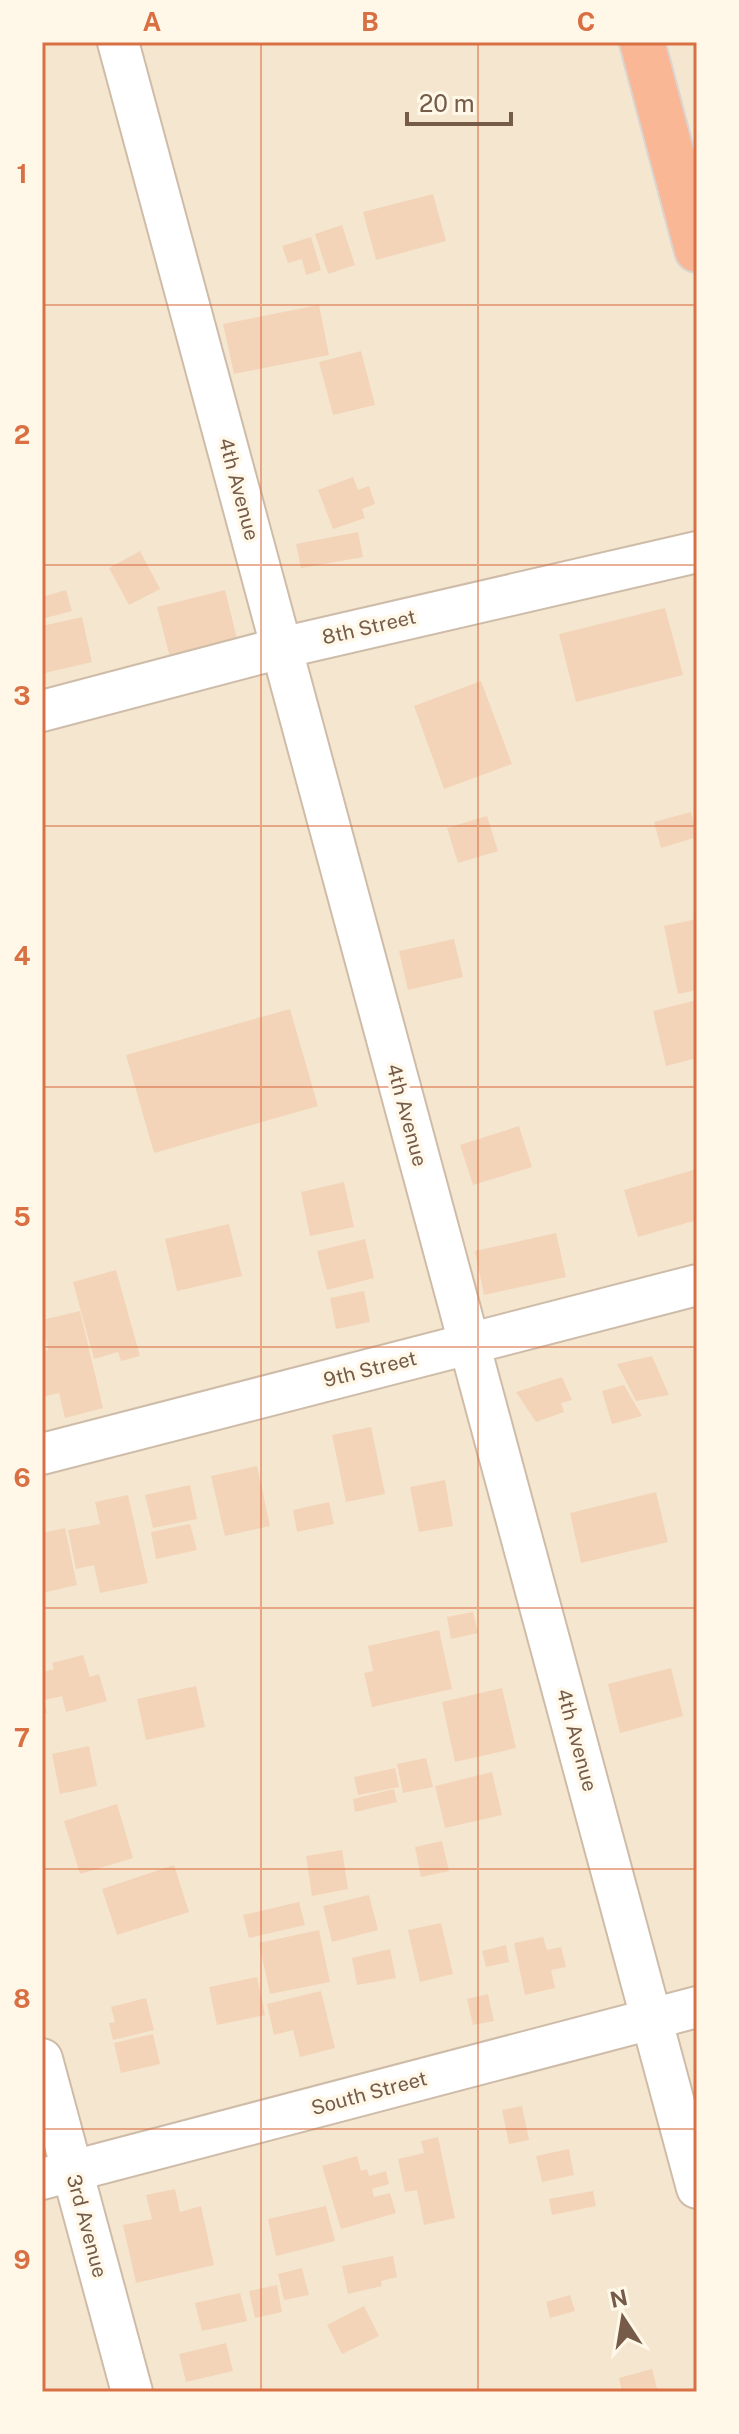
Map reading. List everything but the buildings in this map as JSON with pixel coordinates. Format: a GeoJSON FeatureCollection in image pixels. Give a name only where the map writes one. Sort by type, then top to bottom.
{"type":"FeatureCollection","features":[{"type":"Feature","properties":{"kind":"highway"},"geometry":{"type":"LineString","coordinates":[[642,42],[697,250]]}},
{"type":"Feature","properties":{"kind":"street","name":"4th Avenue"},"geometry":{"type":"LineString","coordinates":[[118,42],[697,2188]]}},
{"type":"Feature","properties":{"kind":"street","name":"8th Street"},"geometry":{"type":"LineString","coordinates":[[42,711],[281,648],[697,552]]}},
{"type":"Feature","properties":{"kind":"street","name":"9th Street"},"geometry":{"type":"LineString","coordinates":[[42,1454],[697,1285]]}},
{"type":"Feature","properties":{"kind":"street","name":"South Street"},"geometry":{"type":"LineString","coordinates":[[57,2175],[697,2007]]}},
{"type":"Feature","properties":{"kind":"street","name":"3rd Avenue"},"geometry":{"type":"LineString","coordinates":[[42,2059],[57,2175],[132,2392]]}},
{"type":"Feature","properties":{"kind":"shaded area"},"geometry":{"type":"Polygon","coordinates":[[[42,42],[697,42],[697,2392],[42,2392],[42,42]]]}}]}
